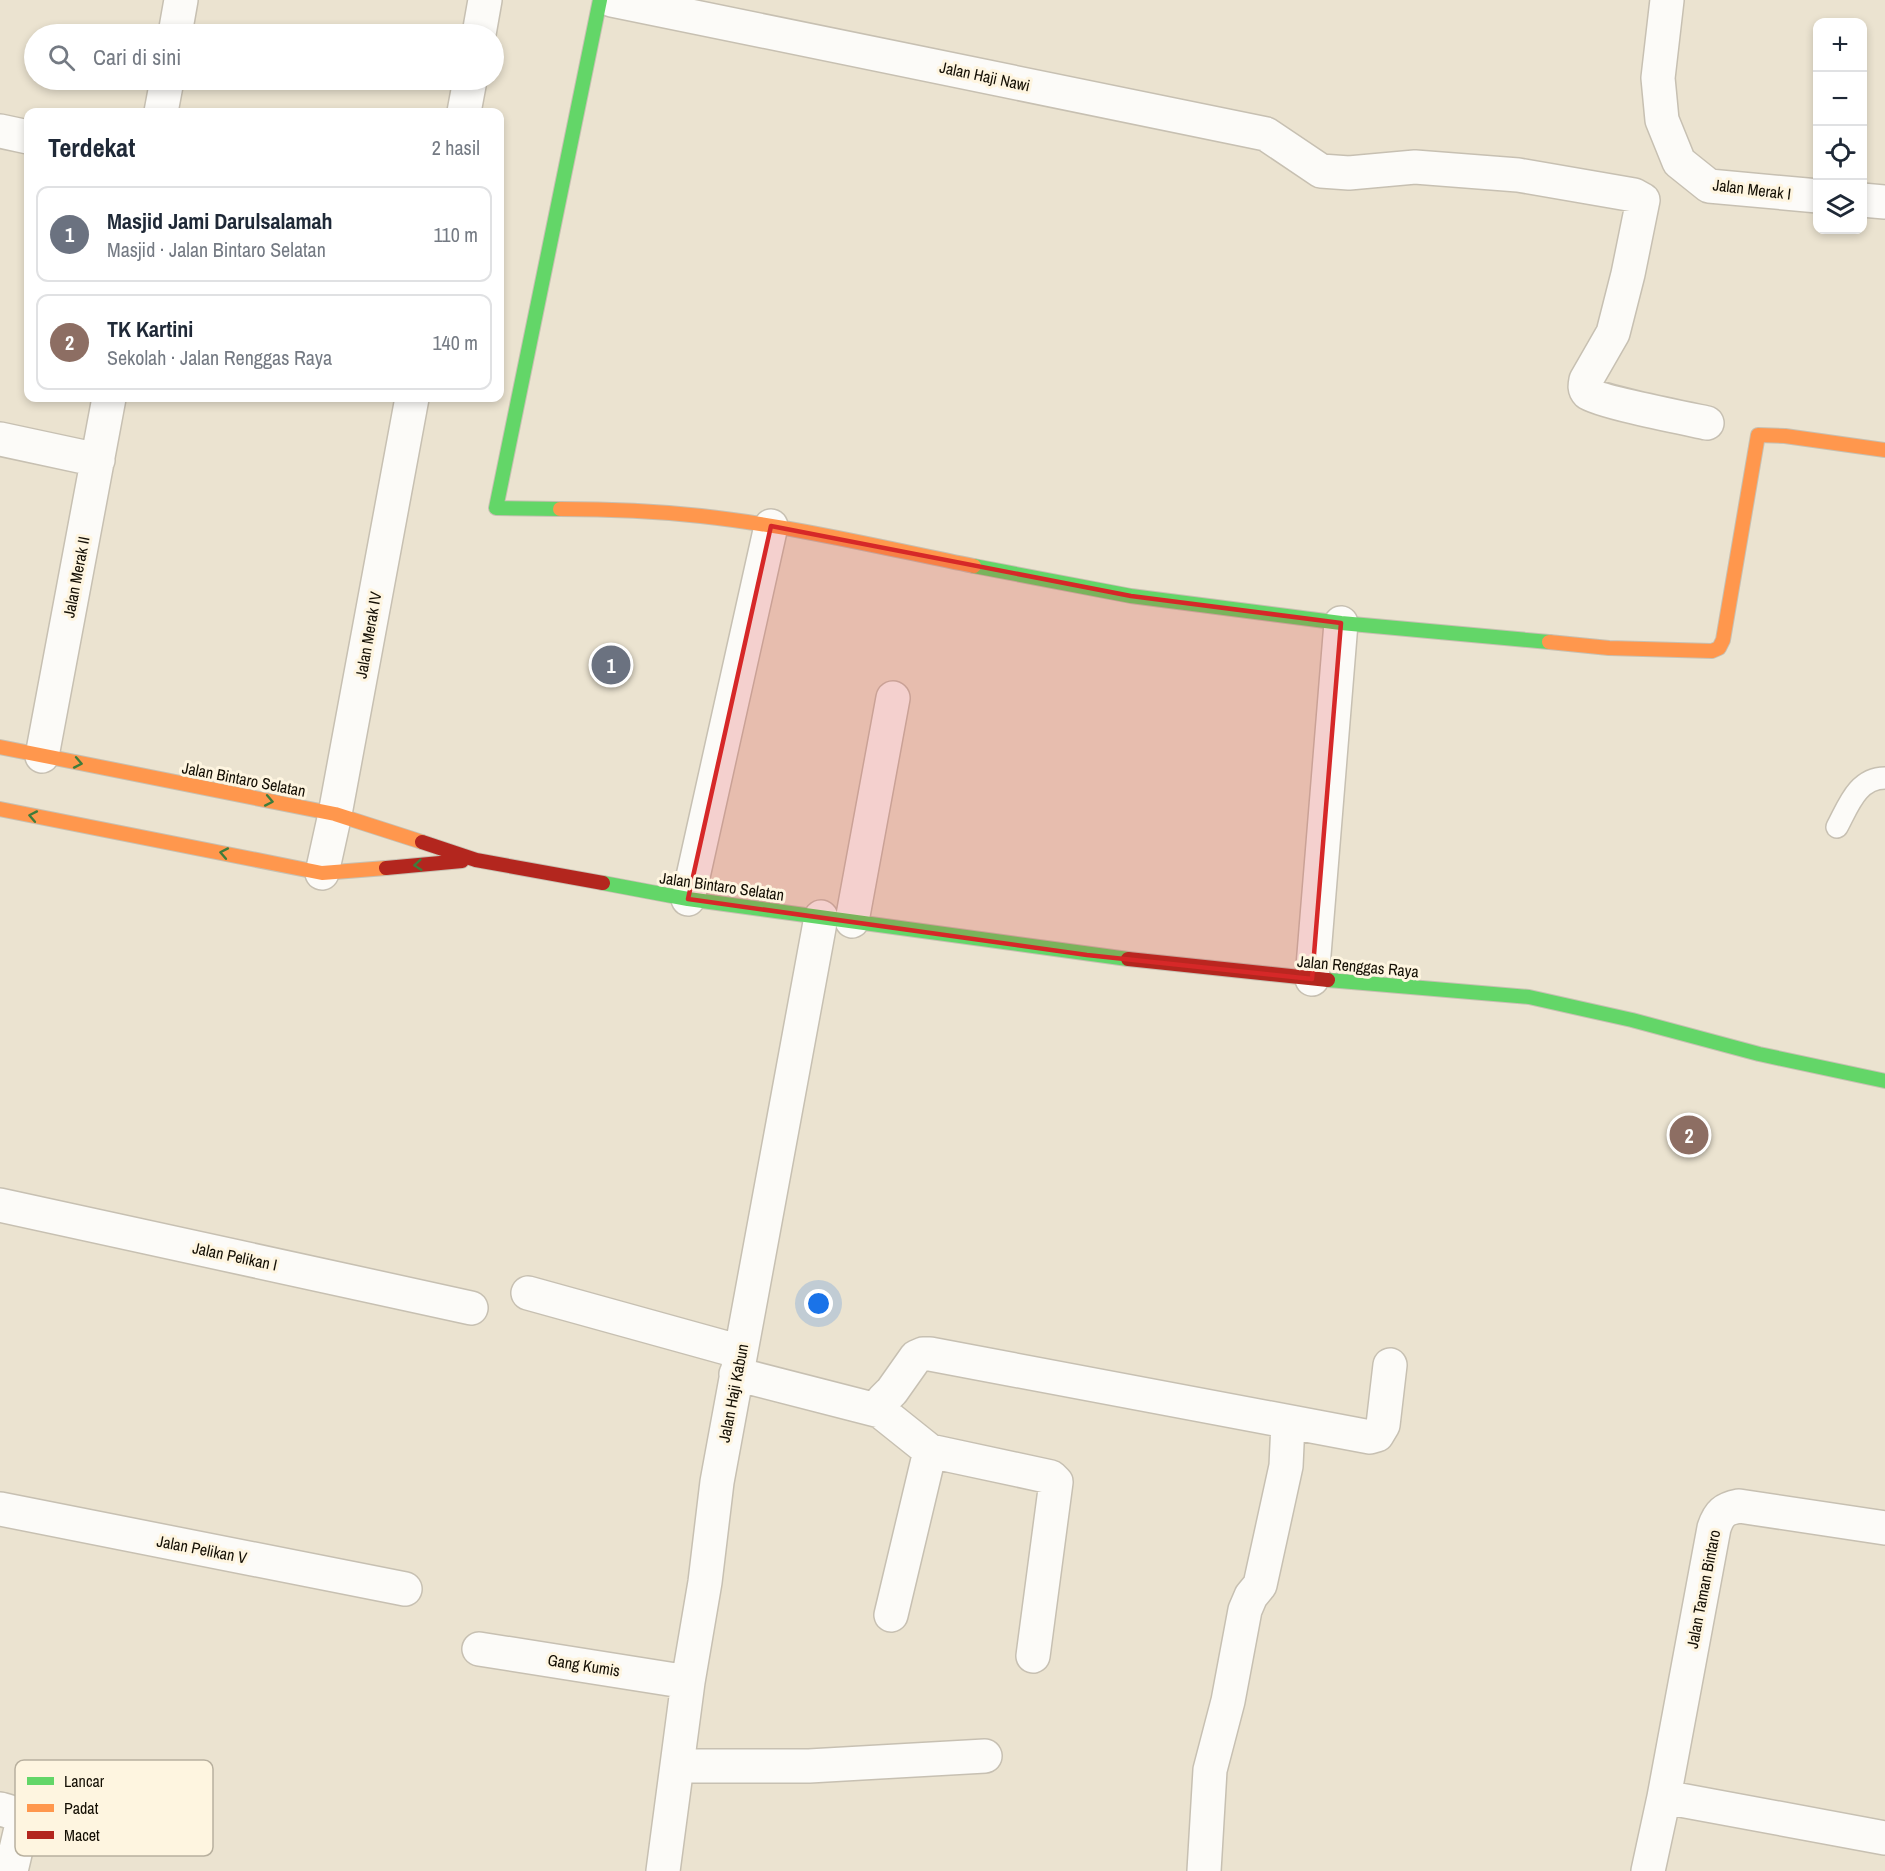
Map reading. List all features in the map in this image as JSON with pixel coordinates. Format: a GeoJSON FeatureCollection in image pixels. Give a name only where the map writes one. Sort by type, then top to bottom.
{"type":"FeatureCollection","features":[{"type":"Feature","properties":{"kind":"street"},"geometry":{"type":"LineString","coordinates":[[177,24],[182,0]]}},
{"type":"Feature","properties":{"kind":"street"},"geometry":{"type":"LineString","coordinates":[[480,24],[485,0]]}},
{"type":"Feature","properties":{"kind":"street"},"geometry":{"type":"LineString","coordinates":[[600,0],[496,508],[602,509],[701,516],[771,526],[1131,596],[1341,623],[1609,648],[1712,651],[1719,648],[1723,640],[1758,435],[1785,436],[1885,450]]}},
{"type":"Feature","properties":{"kind":"street","name":"Jalan Haji Nawi"},"geometry":{"type":"LineString","coordinates":[[612,0],[1266,134],[1321,171],[1349,173],[1415,167],[1518,175],[1634,195],[1643,200],[1628,274],[1613,333],[1586,380],[1585,388],[1588,394],[1605,400],[1707,423]]}},
{"type":"Feature","properties":{"kind":"street","name":"Jalan Merak I"},"geometry":{"type":"LineString","coordinates":[[1667,0],[1658,78],[1662,120],[1678,162],[1709,186],[1813,196]]}},
{"type":"Feature","properties":{"kind":"street"},"geometry":{"type":"LineString","coordinates":[[162,108],[165,90]]}},
{"type":"Feature","properties":{"kind":"street"},"geometry":{"type":"LineString","coordinates":[[465,108],[468,90]]}},
{"type":"Feature","properties":{"kind":"street"},"geometry":{"type":"LineString","coordinates":[[0,131],[24,136]]}},
{"type":"Feature","properties":{"kind":"street"},"geometry":{"type":"LineString","coordinates":[[1867,200],[1885,202]]}},
{"type":"Feature","properties":{"kind":"street","name":"Jalan Merak II"},"geometry":{"type":"LineString","coordinates":[[42,756],[108,402]]}},
{"type":"Feature","properties":{"kind":"street","name":"Jalan Merak IV"},"geometry":{"type":"LineString","coordinates":[[322,873],[411,402]]}},
{"type":"Feature","properties":{"kind":"street"},"geometry":{"type":"LineString","coordinates":[[0,439],[98,460]]}},
{"type":"Feature","properties":{"kind":"street"},"geometry":{"type":"LineString","coordinates":[[688,899],[771,526]]}},
{"type":"Feature","properties":{"kind":"street"},"geometry":{"type":"LineString","coordinates":[[1312,980],[1341,623]]}},
{"type":"Feature","properties":{"kind":"street","name":"Jalan Haji Kabun"},"geometry":{"type":"LineString","coordinates":[[663,1871],[688,1682],[705,1582],[717,1482],[739,1363],[836,919],[893,698]]}},
{"type":"Feature","properties":{"kind":"street","name":"Jalan Bintaro Selatan"},"geometry":{"type":"LineString","coordinates":[[0,747],[335,814],[476,860],[688,899],[836,919]]}},
{"type":"Feature","properties":{"kind":"street","name":"Jalan Bintaro Selatan"},"geometry":{"type":"LineString","coordinates":[[0,809],[322,873],[476,860]]}},
{"type":"Feature","properties":{"kind":"street","name":"Jalan Renggas Raya"},"geometry":{"type":"LineString","coordinates":[[836,919],[1086,955],[1312,980],[1529,997],[1632,1020],[1759,1054],[1885,1081]]}},
{"type":"Feature","properties":{"kind":"street","name":"Jalan Pelikan I"},"geometry":{"type":"LineString","coordinates":[[0,1205],[471,1308]]}},
{"type":"Feature","properties":{"kind":"street"},"geometry":{"type":"LineString","coordinates":[[528,1293],[880,1411],[930,1451],[1051,1477],[1056,1482],[1033,1656]]}},
{"type":"Feature","properties":{"kind":"street"},"geometry":{"type":"LineString","coordinates":[[880,1411],[883,1400],[916,1357],[930,1354],[1370,1437],[1377,1435],[1383,1425],[1390,1365]]}},
{"type":"Feature","properties":{"kind":"street"},"geometry":{"type":"LineString","coordinates":[[1204,1871],[1210,1770],[1228,1701],[1245,1610],[1251,1596],[1260,1585],[1286,1466],[1288,1423]]}},
{"type":"Feature","properties":{"kind":"street"},"geometry":{"type":"LineString","coordinates":[[891,1615],[930,1451]]}},
{"type":"Feature","properties":{"kind":"street","name":"Jalan Taman Bintaro"},"geometry":{"type":"LineString","coordinates":[[1648,1871],[1718,1516],[1726,1508],[1739,1506],[1885,1528]]}},
{"type":"Feature","properties":{"kind":"street","name":"Jalan Pelikan V"},"geometry":{"type":"LineString","coordinates":[[0,1509],[405,1589]]}},
{"type":"Feature","properties":{"kind":"street","name":"Gang Kumis"},"geometry":{"type":"LineString","coordinates":[[479,1648],[688,1682]]}},
{"type":"Feature","properties":{"kind":"street"},"geometry":{"type":"LineString","coordinates":[[678,1766],[809,1766],[986,1756]]}},
{"type":"Feature","properties":{"kind":"street"},"geometry":{"type":"LineString","coordinates":[[1664,1797],[1885,1838]]}},
{"type":"Feature","properties":{"kind":"street"},"geometry":{"type":"LineString","coordinates":[[11,1817],[11,1871]]}},
{"type":"Feature","properties":{"kind":"lane"},"geometry":{"type":"LineString","coordinates":[[1837,827],[1857,790],[1879,778],[1885,778]]}},
{"type":"Feature","properties":{"kind":"highlighted area"},"geometry":{"type":"Polygon","coordinates":[[[771,526],[1131,596],[1341,623],[1312,979],[1087,955],[688,899],[771,526]]]}},
{"type":"Feature","properties":{"kind":"traffic: fast"},"geometry":{"type":"LineString","coordinates":[[560,509],[496,508],[600,0]]}},
{"type":"Feature","properties":{"kind":"traffic: fast"},"geometry":{"type":"LineString","coordinates":[[974,566],[1131,596],[1341,623],[1549,642]]}},
{"type":"Feature","properties":{"kind":"traffic: fast"},"geometry":{"type":"LineString","coordinates":[[603,883],[688,899],[1128,959]]}},
{"type":"Feature","properties":{"kind":"traffic: fast"},"geometry":{"type":"LineString","coordinates":[[1328,980],[1529,997],[1632,1020],[1759,1054],[1885,1081]]}},
{"type":"Feature","properties":{"kind":"traffic: slow"},"geometry":{"type":"LineString","coordinates":[[1549,642],[1609,648],[1712,651],[1719,648],[1723,640],[1758,435],[1785,436],[1885,450]]}},
{"type":"Feature","properties":{"kind":"traffic: slow"},"geometry":{"type":"LineString","coordinates":[[560,509],[684,514],[735,520],[974,566]]}},
{"type":"Feature","properties":{"kind":"traffic: slow"},"geometry":{"type":"LineString","coordinates":[[0,747],[335,814],[422,842]]}},
{"type":"Feature","properties":{"kind":"traffic: slow"},"geometry":{"type":"LineString","coordinates":[[0,809],[322,873],[386,868]]}},
{"type":"Feature","properties":{"kind":"traffic: jam"},"geometry":{"type":"LineString","coordinates":[[422,842],[476,860],[603,883]]}},
{"type":"Feature","properties":{"kind":"traffic: jam"},"geometry":{"type":"LineString","coordinates":[[386,868],[462,861]]}},
{"type":"Feature","properties":{"kind":"traffic: jam"},"geometry":{"type":"LineString","coordinates":[[1128,959],[1328,980]]}},
{"type":"Feature","properties":{"kind":"place","name":"Masjid Jami Darulsalamah"},"geometry":{"type":"Point","coordinates":[611,665]}},
{"type":"Feature","properties":{"kind":"place","name":"TK Kartini"},"geometry":{"type":"Point","coordinates":[1689,1135]}}]}
